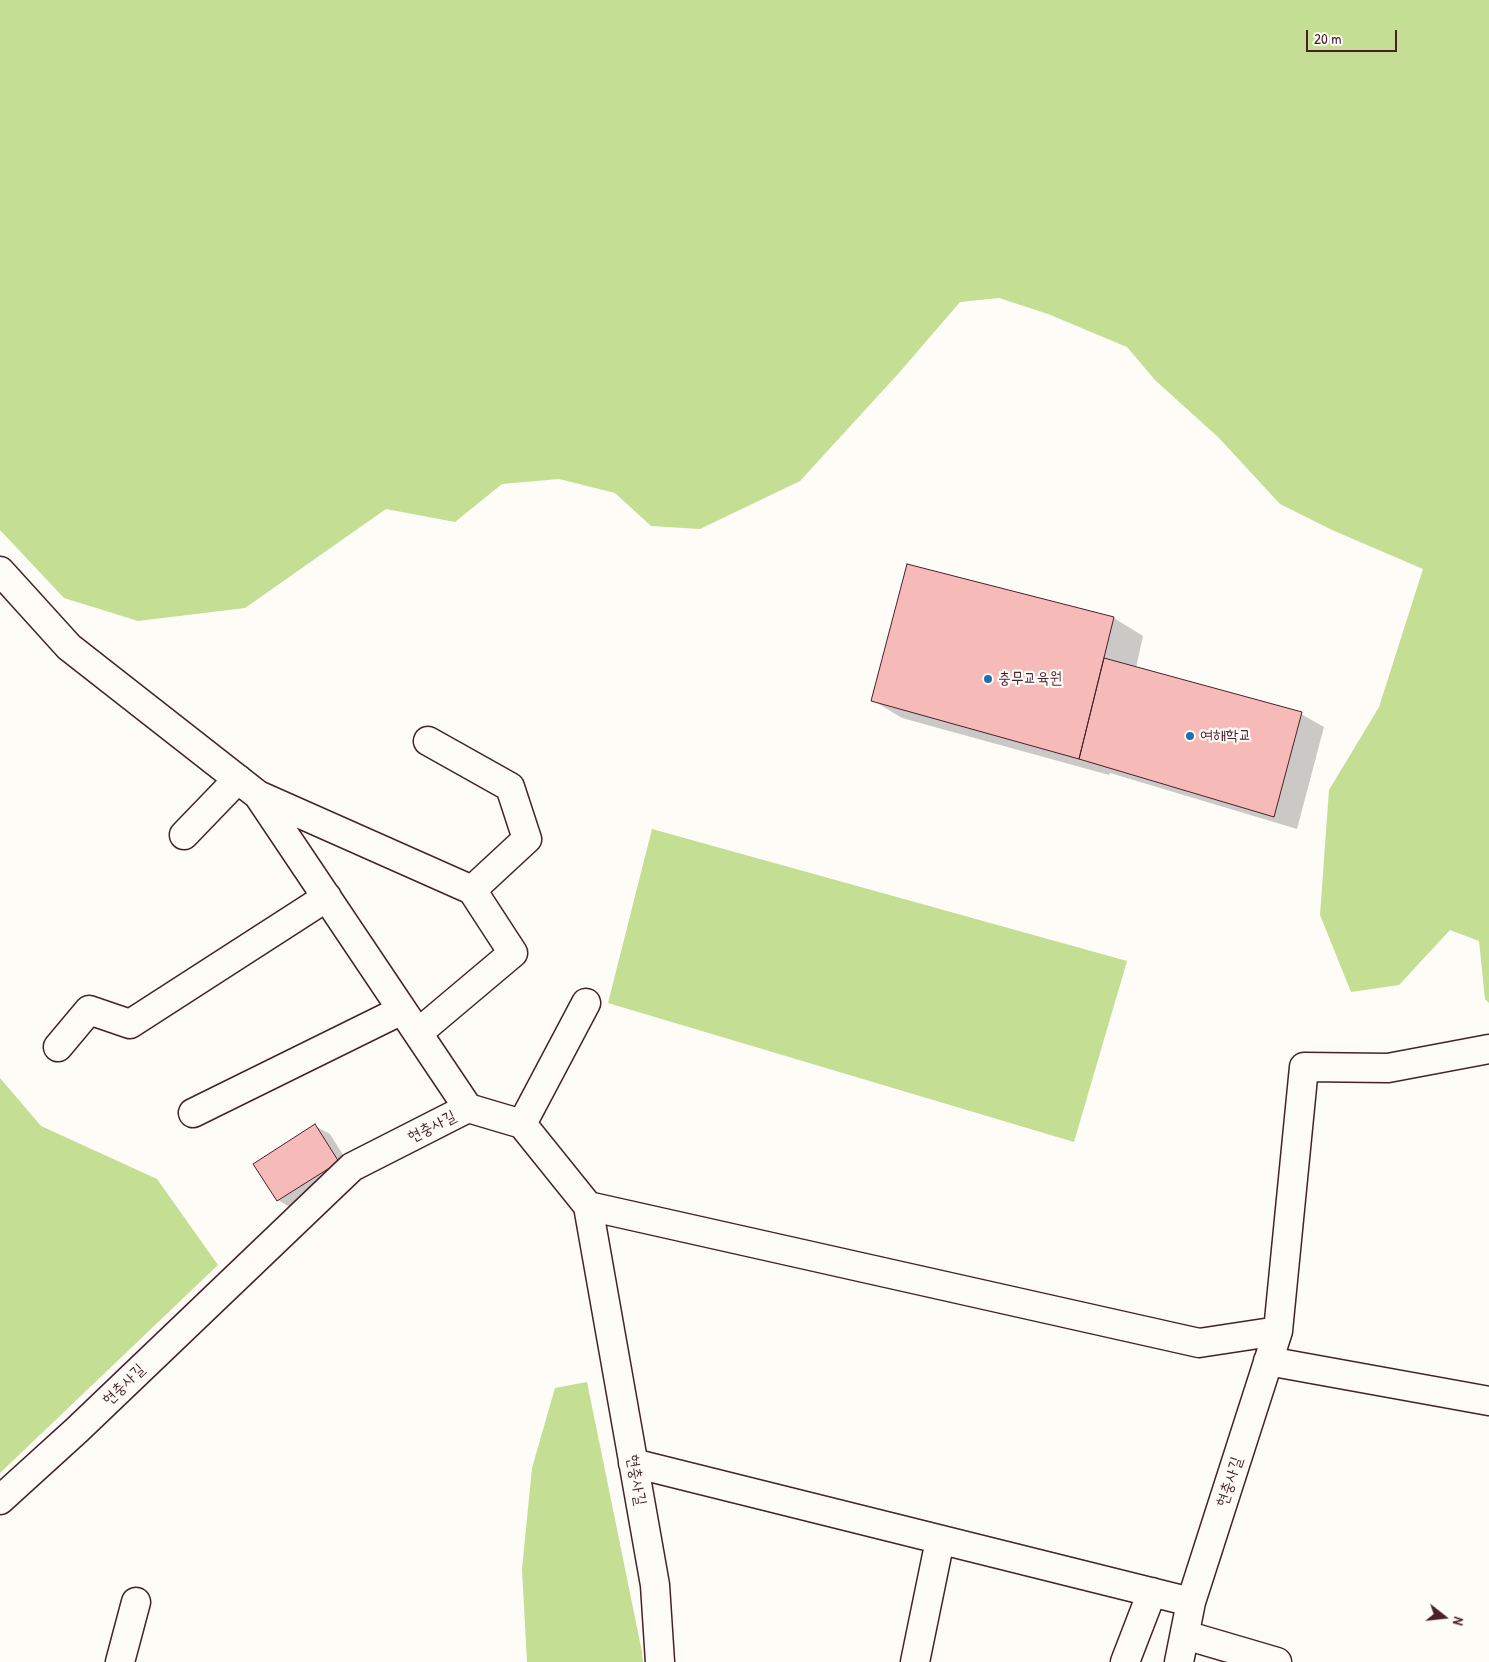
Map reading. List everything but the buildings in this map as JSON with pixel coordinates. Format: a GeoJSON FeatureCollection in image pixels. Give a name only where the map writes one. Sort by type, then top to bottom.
{"type":"FeatureCollection","features":[{"type":"Feature","properties":{"kind":"street"},"geometry":{"type":"LineString","coordinates":[[0,571],[69,647],[248,787],[472,890],[513,952],[418,1033]]}},
{"type":"Feature","properties":{"kind":"street"},"geometry":{"type":"LineString","coordinates":[[428,741],[510,787],[527,839],[472,890]]}},
{"type":"Feature","properties":{"kind":"street"},"geometry":{"type":"LineString","coordinates":[[184,834],[248,787]]}},
{"type":"Feature","properties":{"kind":"street"},"geometry":{"type":"LineString","coordinates":[[248,787],[327,898],[468,1108]]}},
{"type":"Feature","properties":{"kind":"street"},"geometry":{"type":"LineString","coordinates":[[58,1048],[89,1010],[130,1024],[327,898]]}},
{"type":"Feature","properties":{"kind":"street"},"geometry":{"type":"LineString","coordinates":[[522,1124],[586,1003]]}},
{"type":"Feature","properties":{"kind":"street"},"geometry":{"type":"LineString","coordinates":[[193,1113],[402,1010]]}},
{"type":"Feature","properties":{"kind":"street","name":"현충사길"},"geometry":{"type":"LineString","coordinates":[[1179,1662],[1191,1602],[1278,1331],[1304,1067],[1388,1068],[1489,1049]]}},
{"type":"Feature","properties":{"kind":"street","name":"현충사길"},"geometry":{"type":"LineString","coordinates":[[0,1500],[77,1430],[352,1167],[468,1108],[522,1124],[588,1206],[655,1585],[660,1662]]}},
{"type":"Feature","properties":{"kind":"street"},"geometry":{"type":"LineString","coordinates":[[588,1206],[1199,1343],[1278,1331]]}},
{"type":"Feature","properties":{"kind":"street"},"geometry":{"type":"LineString","coordinates":[[1268,1361],[1489,1401]]}},
{"type":"Feature","properties":{"kind":"street"},"geometry":{"type":"LineString","coordinates":[[633,1463],[1191,1602]]}},
{"type":"Feature","properties":{"kind":"street"},"geometry":{"type":"LineString","coordinates":[[914,1662],[940,1540]]}},
{"type":"Feature","properties":{"kind":"street"},"geometry":{"type":"LineString","coordinates":[[1125,1662],[1152,1592]]}},
{"type":"Feature","properties":{"kind":"street"},"geometry":{"type":"LineString","coordinates":[[120,1662],[136,1602]]}},
{"type":"Feature","properties":{"kind":"street"},"geometry":{"type":"LineString","coordinates":[[1184,1635],[1277,1662]]}},
{"type":"Feature","properties":{"kind":"green space"},"geometry":{"type":"Polygon","coordinates":[[[0,0],[1489,0],[1489,1003],[1485,999],[1479,941],[1450,930],[1399,985],[1351,992],[1320,915],[1329,790],[1379,707],[1423,569],[1332,530],[1280,504],[1219,438],[1155,380],[1127,347],[1048,314],[999,298],[960,302],[898,374],[800,481],[700,529],[651,526],[615,493],[559,479],[502,484],[455,522],[386,509],[245,608],[138,621],[64,598],[0,530],[0,0]]]}},
{"type":"Feature","properties":{"kind":"green space"},"geometry":{"type":"Polygon","coordinates":[[[652,829],[1127,961],[1074,1142],[608,1003],[652,829]]]}},
{"type":"Feature","properties":{"kind":"green space"},"geometry":{"type":"Polygon","coordinates":[[[0,1078],[41,1126],[157,1179],[218,1265],[0,1473],[0,1078]]]}},
{"type":"Feature","properties":{"kind":"green space"},"geometry":{"type":"Polygon","coordinates":[[[587,1382],[643,1662],[527,1662],[522,1569],[532,1468],[555,1388],[587,1382]]]}},
{"type":"Feature","properties":{"kind":"place","name":"충무교육원"},"geometry":{"type":"Point","coordinates":[988,679]}},
{"type":"Feature","properties":{"kind":"place","name":"여해학교"},"geometry":{"type":"Point","coordinates":[1190,736]}}]}
